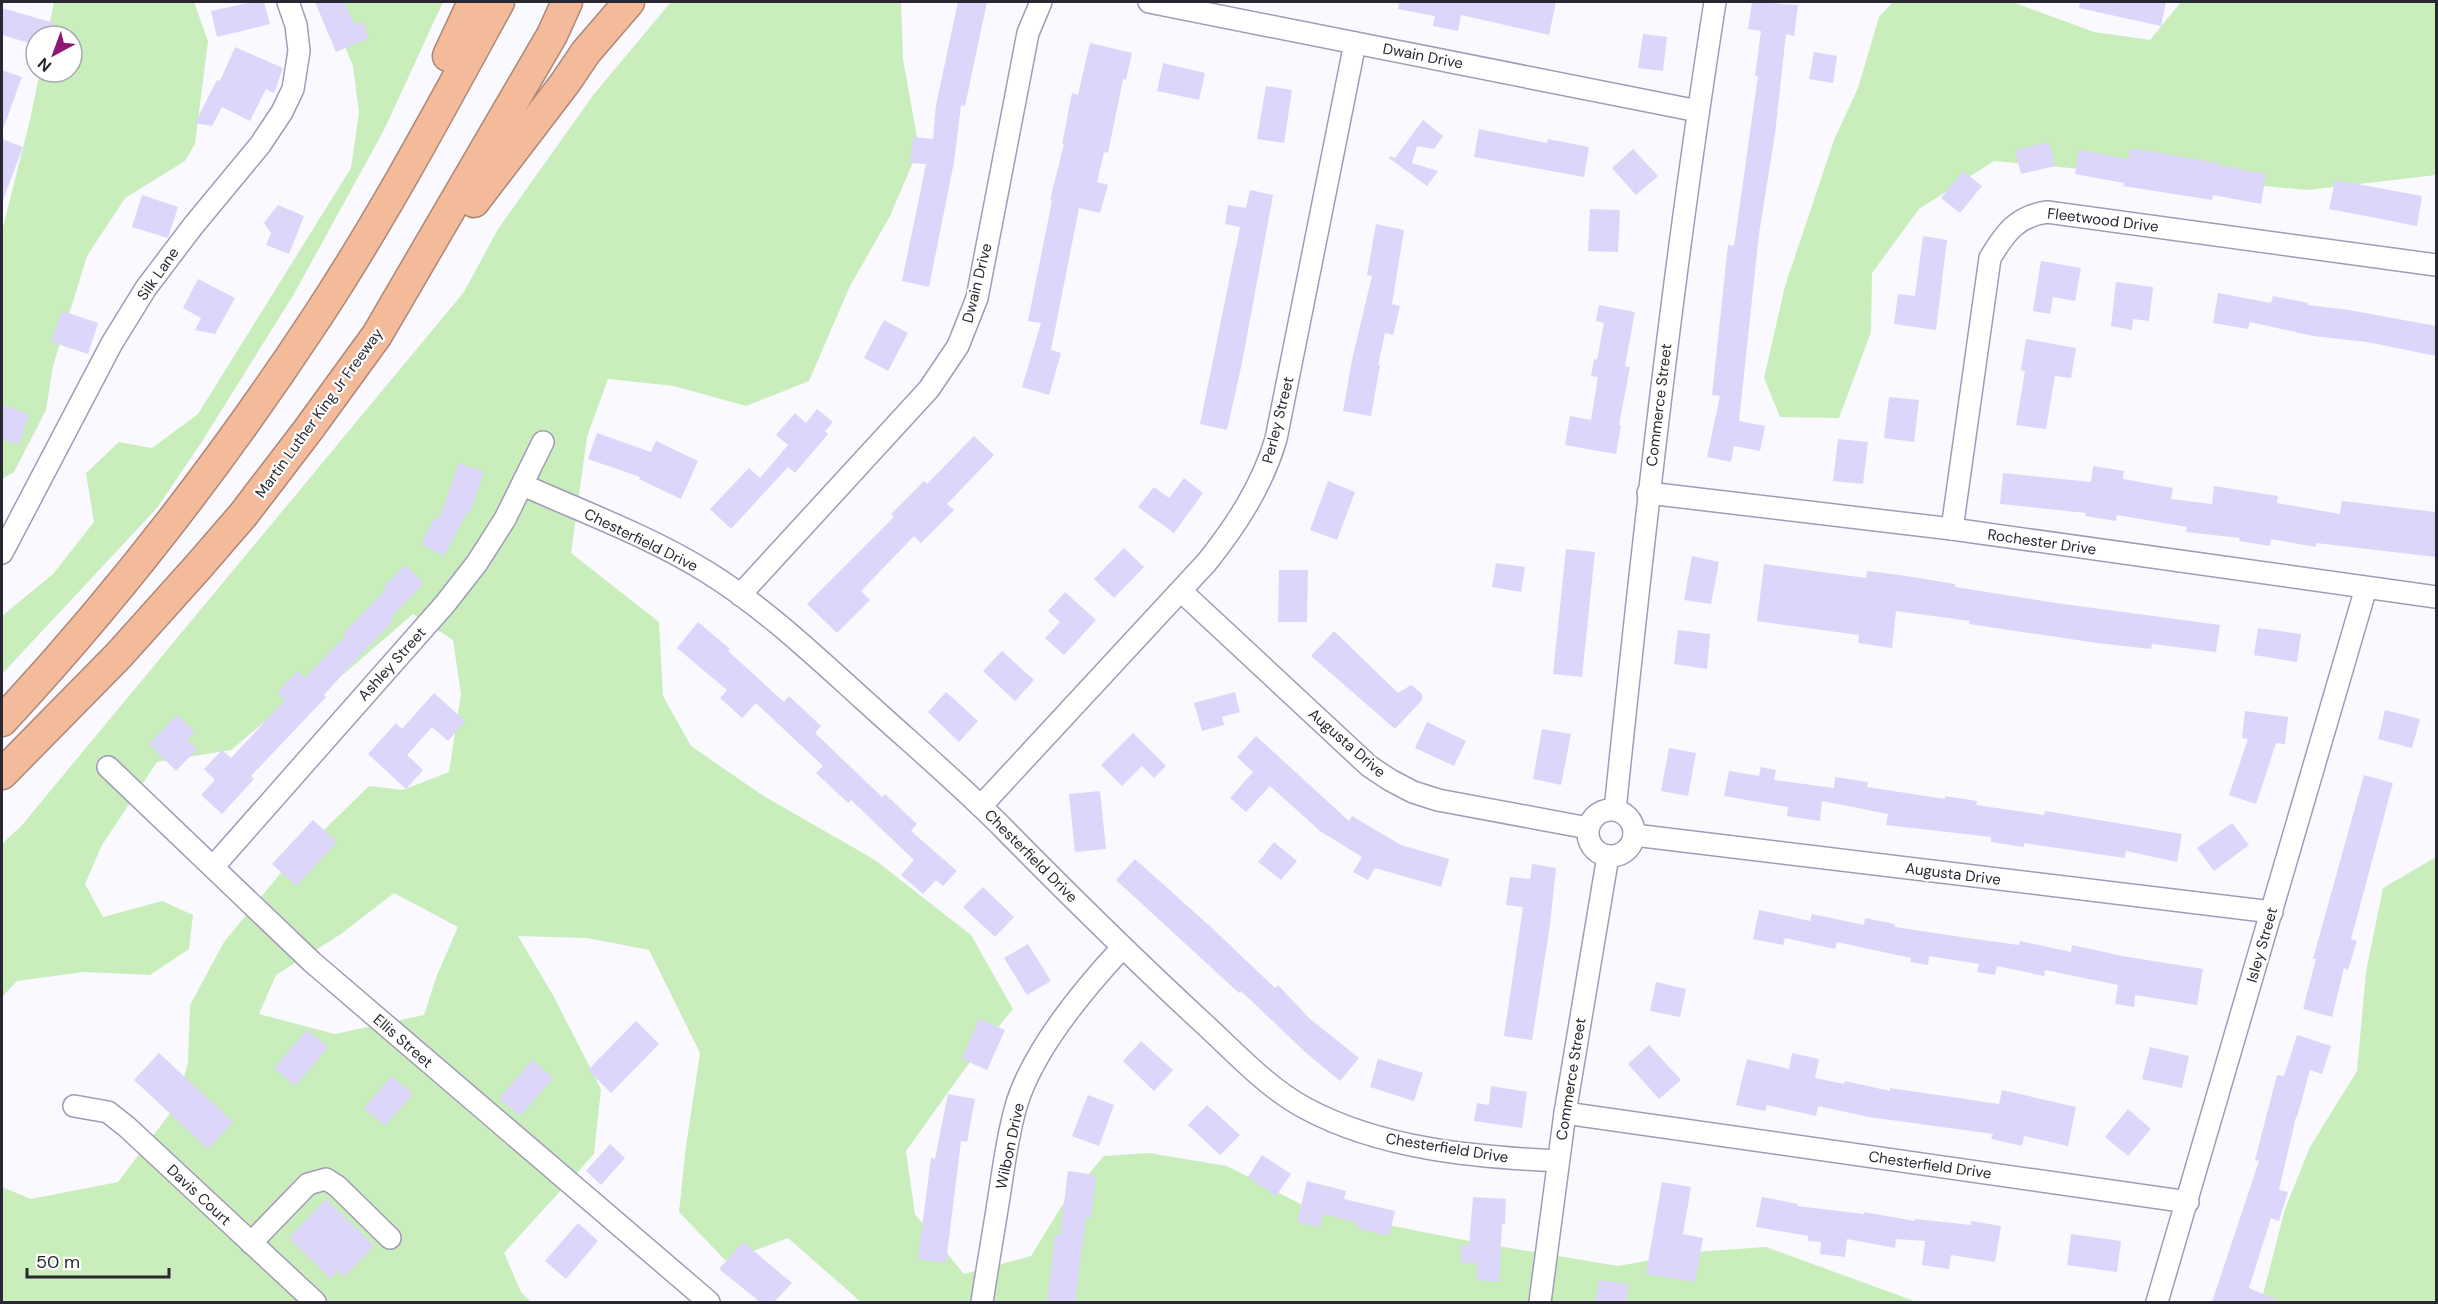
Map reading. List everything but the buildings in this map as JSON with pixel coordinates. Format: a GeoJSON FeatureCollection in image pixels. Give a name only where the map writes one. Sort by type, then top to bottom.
{"type":"FeatureCollection","features":[{"type":"Feature","properties":{"kind":"highway"},"geometry":{"type":"LineString","coordinates":[[173,521],[424,108],[473,2]]}},
{"type":"Feature","properties":{"kind":"highway"},"geometry":{"type":"LineString","coordinates":[[2,721],[60,658],[173,521],[235,439],[318,316],[385,206],[499,2]]}},
{"type":"Feature","properties":{"kind":"highway","name":"Martin Luther King Jr Freeway"},"geometry":{"type":"LineString","coordinates":[[2,774],[119,655],[243,514],[377,335],[552,35],[567,2]]}},
{"type":"Feature","properties":{"kind":"highway"},"geometry":{"type":"LineString","coordinates":[[377,335],[586,52],[629,2]]}},
{"type":"Feature","properties":{"kind":"street","name":"Silk Lane"},"geometry":{"type":"LineString","coordinates":[[2,553],[112,343],[146,288],[193,226],[260,145],[282,112],[293,89],[299,51],[296,25],[288,2]]}},
{"type":"Feature","properties":{"kind":"street","name":"Dwain Drive"},"geometry":{"type":"LineString","coordinates":[[740,595],[929,389],[958,346],[977,298],[1028,33],[1041,2]]}},
{"type":"Feature","properties":{"kind":"street","name":"Dwain Drive"},"geometry":{"type":"LineString","coordinates":[[1149,2],[1698,111]]}},
{"type":"Feature","properties":{"kind":"street","name":"Commerce Street"},"geometry":{"type":"LineString","coordinates":[[1615,810],[1648,493],[1698,111],[1715,2]]}},
{"type":"Feature","properties":{"kind":"street","name":"Perley Street"},"geometry":{"type":"LineString","coordinates":[[981,806],[1181,591],[1231,532],[1252,499],[1269,464],[1276,439],[1355,43]]}},
{"type":"Feature","properties":{"kind":"street","name":"Fleetwood Drive"},"geometry":{"type":"LineString","coordinates":[[1952,529],[1990,258],[2003,236],[2022,219],[2047,212],[2436,266]]}},
{"type":"Feature","properties":{"kind":"street","name":"Ashley Street"},"geometry":{"type":"LineString","coordinates":[[213,867],[445,604],[477,563],[505,519],[543,442]]}},
{"type":"Feature","properties":{"kind":"street","name":"Chesterfield Drive"},"geometry":{"type":"LineString","coordinates":[[523,485],[673,553],[707,572],[740,595],[796,640],[981,806],[1122,948],[1270,1085],[1302,1107],[1374,1137],[1412,1146],[1525,1160],[1558,1161]]}},
{"type":"Feature","properties":{"kind":"street","name":"Rochester Drive"},"geometry":{"type":"LineString","coordinates":[[1648,493],[1952,529],[2436,597]]}},
{"type":"Feature","properties":{"kind":"street","name":"Isley Street"},"geometry":{"type":"LineString","coordinates":[[2157,1302],[2366,588]]}},
{"type":"Feature","properties":{"kind":"street","name":"Augusta Drive"},"geometry":{"type":"LineString","coordinates":[[1181,591],[1369,766],[1390,780],[1413,792],[1438,800],[1588,828]]}},
{"type":"Feature","properties":{"kind":"street","name":"Ellis Street"},"geometry":{"type":"LineString","coordinates":[[108,767],[312,962],[709,1302]]}},
{"type":"Feature","properties":{"kind":"street"},"geometry":{"type":"LineString","coordinates":[[1615,810],[1630,820],[1634,835],[1629,847],[1623,852],[1608,856],[1595,850],[1590,844],[1588,828],[1593,818],[1599,813],[1615,810]]}},
{"type":"Feature","properties":{"kind":"street","name":"Augusta Drive"},"geometry":{"type":"LineString","coordinates":[[1634,835],[2272,912]]}},
{"type":"Feature","properties":{"kind":"street","name":"Commerce Street"},"geometry":{"type":"LineString","coordinates":[[1540,1302],[1565,1113],[1608,856]]}},
{"type":"Feature","properties":{"kind":"street","name":"Wilbon Drive"},"geometry":{"type":"LineString","coordinates":[[982,1302],[1008,1141],[1017,1103],[1032,1067],[1046,1045],[1100,971],[1122,948]]}},
{"type":"Feature","properties":{"kind":"street","name":"Davis Court"},"geometry":{"type":"LineString","coordinates":[[74,1106],[108,1112],[315,1302]]}},
{"type":"Feature","properties":{"kind":"street","name":"Chesterfield Drive"},"geometry":{"type":"LineString","coordinates":[[1565,1113],[2188,1202]]}},
{"type":"Feature","properties":{"kind":"street"},"geometry":{"type":"LineString","coordinates":[[251,1243],[308,1184],[326,1179],[337,1186],[390,1238]]}},
{"type":"Feature","properties":{"kind":"green space"},"geometry":{"type":"Polygon","coordinates":[[[54,2],[194,2],[208,41],[195,144],[185,161],[125,198],[87,256],[53,366],[46,410],[14,472],[2,479],[2,231],[38,84],[84,84],[84,24],[49,24],[54,2]]]}},
{"type":"Feature","properties":{"kind":"green space"},"geometry":{"type":"Polygon","coordinates":[[[327,2],[443,2],[384,130],[294,294],[201,443],[157,508],[2,674],[2,616],[53,574],[94,522],[86,473],[119,442],[152,448],[198,414],[351,168],[359,112],[353,66],[327,2]]]}},
{"type":"Feature","properties":{"kind":"green space"},"geometry":{"type":"Polygon","coordinates":[[[671,2],[901,2],[903,59],[919,148],[890,216],[850,286],[809,381],[746,406],[674,386],[608,379],[587,437],[571,553],[659,622],[663,696],[691,746],[762,795],[875,860],[971,935],[1013,1009],[967,1066],[906,1151],[915,1214],[964,1274],[1031,1256],[1063,1204],[1104,1156],[1149,1153],[1227,1166],[1312,1210],[1474,1242],[1618,1266],[1694,1252],[1766,1247],[1917,1302],[861,1302],[788,1238],[726,1261],[679,1212],[700,1053],[649,950],[587,938],[518,936],[554,997],[601,1089],[594,1154],[504,1253],[521,1292],[531,1302],[2,1302],[2,1187],[31,1199],[118,1182],[177,1104],[188,1062],[190,1005],[224,942],[284,869],[369,786],[403,790],[449,772],[461,694],[453,640],[413,614],[345,673],[314,688],[263,723],[231,750],[157,762],[102,845],[85,884],[103,917],[162,901],[193,915],[189,949],[150,975],[84,972],[17,981],[2,997],[2,844],[22,825],[464,292],[498,229],[594,94],[671,2]],[[394,893],[341,934],[276,975],[259,1014],[335,1034],[424,1015],[437,975],[458,927],[394,893]]]}},
{"type":"Feature","properties":{"kind":"green space"},"geometry":{"type":"Polygon","coordinates":[[[1893,2],[2012,2],[2094,32],[2150,40],[2181,2],[2436,2],[2436,175],[2308,190],[1994,161],[1919,209],[1872,273],[1871,332],[1839,418],[1780,417],[1764,378],[1785,286],[1834,140],[1858,88],[1879,17],[1893,2]]]}},
{"type":"Feature","properties":{"kind":"green space"},"geometry":{"type":"Polygon","coordinates":[[[2436,857],[2436,1302],[2261,1302],[2285,1209],[2310,1147],[2357,1071],[2366,972],[2383,888],[2436,857]]]}}]}
